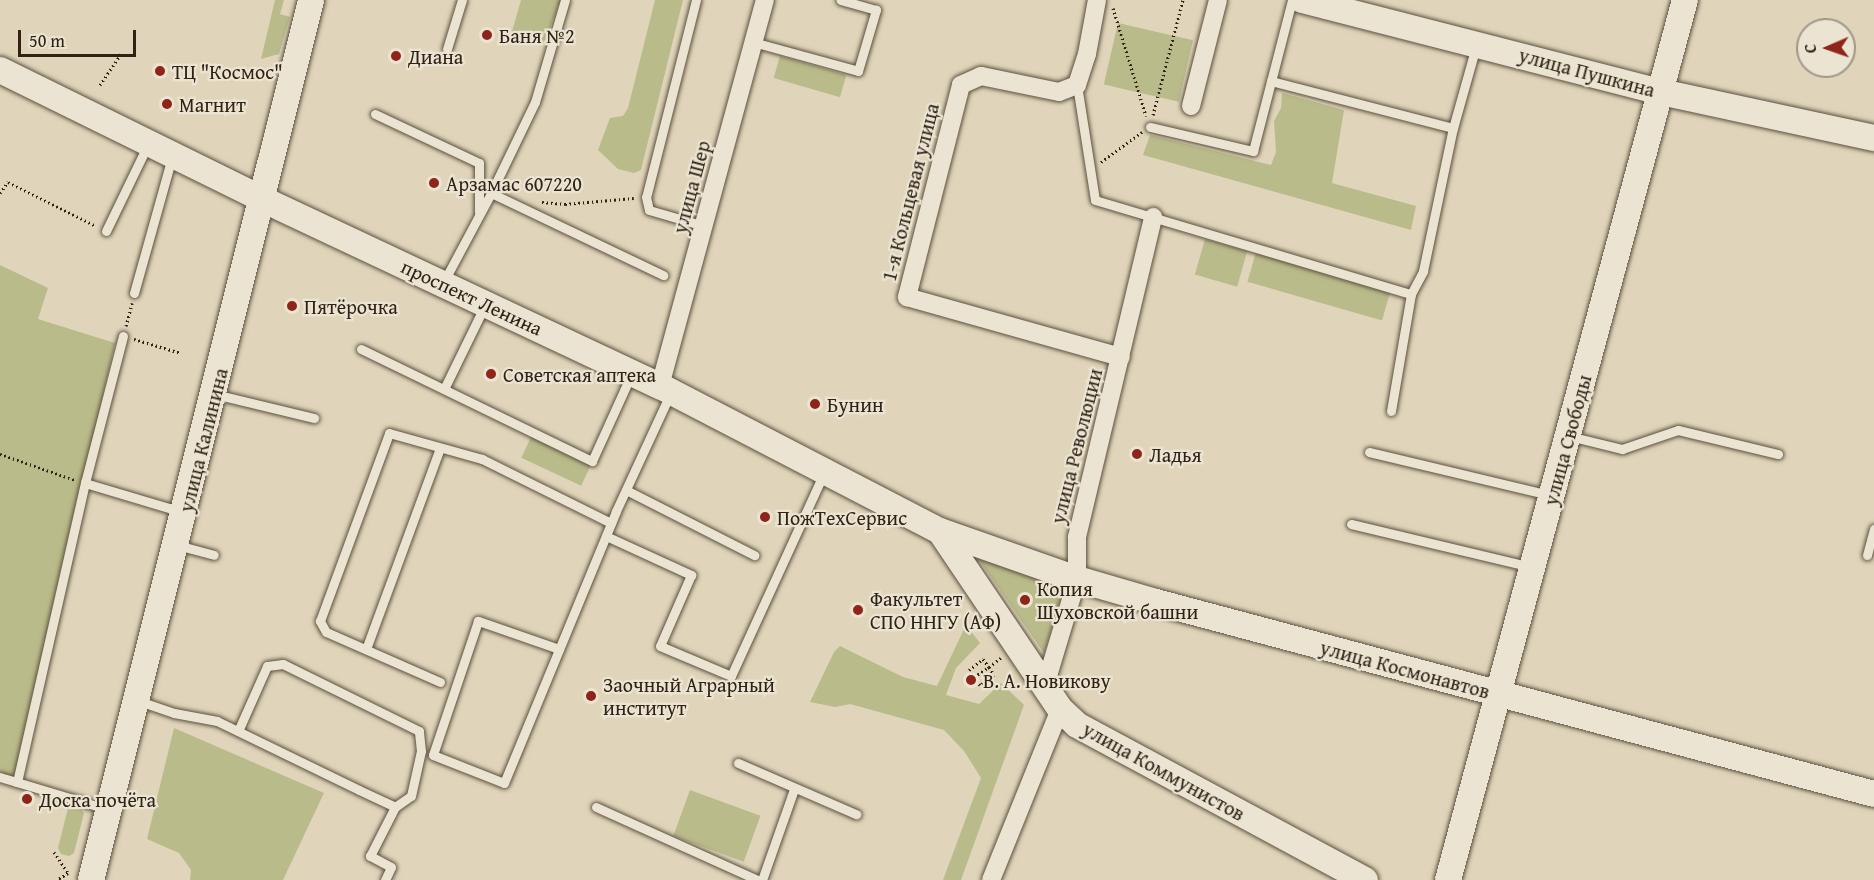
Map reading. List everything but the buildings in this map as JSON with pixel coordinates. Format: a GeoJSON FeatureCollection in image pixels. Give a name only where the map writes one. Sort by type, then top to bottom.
{"type":"FeatureCollection","features":[{"type":"Feature","properties":{"kind":"street","name":"улица Калинина"},"geometry":{"type":"LineString","coordinates":[[91,880],[185,513],[311,0]]}},
{"type":"Feature","properties":{"kind":"street","name":"улица Шер"},"geometry":{"type":"LineString","coordinates":[[665,389],[704,226],[765,0]]}},
{"type":"Feature","properties":{"kind":"street"},"geometry":{"type":"LineString","coordinates":[[1077,85],[1087,54],[1097,0]]}},
{"type":"Feature","properties":{"kind":"street"},"geometry":{"type":"LineString","coordinates":[[1191,106],[1218,0]]}},
{"type":"Feature","properties":{"kind":"street","name":"улица Пушкина"},"geometry":{"type":"LineString","coordinates":[[1302,0],[1661,92],[1874,138]]}},
{"type":"Feature","properties":{"kind":"street","name":"улица Свободы"},"geometry":{"type":"LineString","coordinates":[[1448,880],[1500,695],[1685,0]]}},
{"type":"Feature","properties":{"kind":"street","name":"проспект Ленина"},"geometry":{"type":"LineString","coordinates":[[0,70],[262,198],[632,372],[940,531]]}},
{"type":"Feature","properties":{"kind":"street","name":"1-я Кольцевая улица"},"geometry":{"type":"LineString","coordinates":[[1077,85],[1059,92],[981,76],[961,85],[907,297],[1121,357]]}},
{"type":"Feature","properties":{"kind":"street","name":"улица Революции"},"geometry":{"type":"LineString","coordinates":[[1045,686],[1077,579],[1077,537],[1153,217]]}},
{"type":"Feature","properties":{"kind":"street","name":"улица Космонавтов"},"geometry":{"type":"LineString","coordinates":[[940,531],[1077,579],[1500,695],[1678,740],[1874,794]]}},
{"type":"Feature","properties":{"kind":"street","name":"улица Коммунистов"},"geometry":{"type":"LineString","coordinates":[[940,531],[1060,709],[1077,724],[1101,740],[1365,880]]}},
{"type":"Feature","properties":{"kind":"street"},"geometry":{"type":"LineString","coordinates":[[992,880],[1060,709]]}},
{"type":"Feature","properties":{"kind":"lane"},"geometry":{"type":"LineString","coordinates":[[447,49],[462,0]]}},
{"type":"Feature","properties":{"kind":"lane"},"geometry":{"type":"LineString","coordinates":[[443,283],[491,193],[535,102],[565,0]]}},
{"type":"Feature","properties":{"kind":"lane"},"geometry":{"type":"LineString","coordinates":[[696,0],[646,197],[649,210],[704,226]]}},
{"type":"Feature","properties":{"kind":"lane"},"geometry":{"type":"LineString","coordinates":[[753,42],[858,70],[876,10],[840,0]]}},
{"type":"Feature","properties":{"kind":"lane"},"geometry":{"type":"LineString","coordinates":[[1150,127],[1254,151],[1292,0]]}},
{"type":"Feature","properties":{"kind":"lane"},"geometry":{"type":"LineString","coordinates":[[1391,411],[1411,294],[1423,271],[1453,128],[1476,44]]}},
{"type":"Feature","properties":{"kind":"lane"},"geometry":{"type":"LineString","coordinates":[[1271,81],[1453,128]]}},
{"type":"Feature","properties":{"kind":"lane"},"geometry":{"type":"LineString","coordinates":[[1077,85],[1095,200],[1411,294]]}},
{"type":"Feature","properties":{"kind":"lane"},"geometry":{"type":"LineString","coordinates":[[375,114],[479,163],[479,214]]}},
{"type":"Feature","properties":{"kind":"lane"},"geometry":{"type":"LineString","coordinates":[[106,231],[149,142]]}},
{"type":"Feature","properties":{"kind":"lane"},"geometry":{"type":"LineString","coordinates":[[134,293],[173,154]]}},
{"type":"Feature","properties":{"kind":"lane"},"geometry":{"type":"LineString","coordinates":[[491,193],[663,275]]}},
{"type":"Feature","properties":{"kind":"lane"},"geometry":{"type":"LineString","coordinates":[[444,389],[486,303]]}},
{"type":"Feature","properties":{"kind":"lane"},"geometry":{"type":"LineString","coordinates":[[16,782],[85,483],[123,336]]}},
{"type":"Feature","properties":{"kind":"lane"},"geometry":{"type":"LineString","coordinates":[[362,349],[592,461],[632,372]]}},
{"type":"Feature","properties":{"kind":"lane"},"geometry":{"type":"LineString","coordinates":[[559,649],[478,621],[434,755],[504,783],[626,490],[665,389]]}},
{"type":"Feature","properties":{"kind":"lane"},"geometry":{"type":"LineString","coordinates":[[214,394],[314,418]]}},
{"type":"Feature","properties":{"kind":"lane"},"geometry":{"type":"LineString","coordinates":[[1569,436],[1622,449],[1678,430],[1778,454]]}},
{"type":"Feature","properties":{"kind":"lane"},"geometry":{"type":"LineString","coordinates":[[440,682],[326,632],[320,621],[389,434],[482,459],[611,523]]}},
{"type":"Feature","properties":{"kind":"lane"},"geometry":{"type":"LineString","coordinates":[[366,649],[440,448]]}},
{"type":"Feature","properties":{"kind":"lane"},"geometry":{"type":"LineString","coordinates":[[1369,452],[1553,496]]}},
{"type":"Feature","properties":{"kind":"lane"},"geometry":{"type":"LineString","coordinates":[[606,536],[691,575],[660,646],[730,676],[825,471]]}},
{"type":"Feature","properties":{"kind":"lane"},"geometry":{"type":"LineString","coordinates":[[85,483],[185,513]]}},
{"type":"Feature","properties":{"kind":"lane"},"geometry":{"type":"LineString","coordinates":[[626,490],[754,555]]}},
{"type":"Feature","properties":{"kind":"lane"},"geometry":{"type":"LineString","coordinates":[[1351,524],[1533,567]]}},
{"type":"Feature","properties":{"kind":"lane"},"geometry":{"type":"LineString","coordinates":[[1867,555],[1872,545],[1874,529]]}},
{"type":"Feature","properties":{"kind":"lane"},"geometry":{"type":"LineString","coordinates":[[177,545],[214,555]]}},
{"type":"Feature","properties":{"kind":"lane"},"geometry":{"type":"LineString","coordinates":[[238,731],[267,666],[283,664],[419,731],[421,751],[411,796],[395,807],[370,855],[391,867],[385,880]]}},
{"type":"Feature","properties":{"kind":"lane"},"geometry":{"type":"LineString","coordinates":[[137,700],[174,713],[217,721],[395,807]]}},
{"type":"Feature","properties":{"kind":"lane"},"geometry":{"type":"LineString","coordinates":[[738,763],[856,814]]}},
{"type":"Feature","properties":{"kind":"lane"},"geometry":{"type":"LineString","coordinates":[[0,777],[109,810]]}},
{"type":"Feature","properties":{"kind":"lane"},"geometry":{"type":"LineString","coordinates":[[596,807],[760,880],[794,789]]}},
{"type":"Feature","properties":{"kind":"path"},"geometry":{"type":"LineString","coordinates":[[1111,0],[1150,127]]}},
{"type":"Feature","properties":{"kind":"path"},"geometry":{"type":"LineString","coordinates":[[1090,170],[1150,127],[1183,0]]}},
{"type":"Feature","properties":{"kind":"path"},"geometry":{"type":"LineString","coordinates":[[100,85],[122,52]]}},
{"type":"Feature","properties":{"kind":"path"},"geometry":{"type":"LineString","coordinates":[[0,193],[8,182],[106,231]]}},
{"type":"Feature","properties":{"kind":"path"},"geometry":{"type":"LineString","coordinates":[[534,202],[565,204],[646,197]]}},
{"type":"Feature","properties":{"kind":"path"},"geometry":{"type":"LineString","coordinates":[[134,293],[123,336],[181,353]]}},
{"type":"Feature","properties":{"kind":"path"},"geometry":{"type":"LineString","coordinates":[[0,454],[85,483]]}},
{"type":"Feature","properties":{"kind":"path"},"geometry":{"type":"LineString","coordinates":[[974,677],[1003,656]]}},
{"type":"Feature","properties":{"kind":"path"},"geometry":{"type":"LineString","coordinates":[[983,659],[994,675],[980,685],[974,677],[969,670],[983,659]]}},
{"type":"Feature","properties":{"kind":"path"},"geometry":{"type":"LineString","coordinates":[[54,852],[68,873],[57,880]]}},
{"type":"Feature","properties":{"kind":"green space"},"geometry":{"type":"Polygon","coordinates":[[[275,0],[284,0],[280,14],[290,17],[279,54],[261,59],[275,0]]]}},
{"type":"Feature","properties":{"kind":"green space"},"geometry":{"type":"Polygon","coordinates":[[[521,0],[561,0],[543,44],[511,35],[521,0]]]}},
{"type":"Feature","properties":{"kind":"green space"},"geometry":{"type":"Polygon","coordinates":[[[655,0],[683,0],[641,170],[634,173],[618,169],[598,150],[610,118],[623,116],[628,108],[655,0]]]}},
{"type":"Feature","properties":{"kind":"green space"},"geometry":{"type":"Polygon","coordinates":[[[1118,23],[1193,40],[1179,102],[1104,84],[1118,23]]]}},
{"type":"Feature","properties":{"kind":"green space"},"geometry":{"type":"Polygon","coordinates":[[[780,56],[846,75],[840,97],[774,78],[780,56]]]}},
{"type":"Feature","properties":{"kind":"green space"},"geometry":{"type":"Polygon","coordinates":[[[1282,93],[1344,110],[1332,183],[1416,206],[1411,230],[1143,155],[1150,135],[1271,165],[1276,152],[1274,121],[1281,108],[1282,93]]]}},
{"type":"Feature","properties":{"kind":"green space"},"geometry":{"type":"Polygon","coordinates":[[[1205,239],[1247,251],[1237,287],[1195,275],[1205,239]]]}},
{"type":"Feature","properties":{"kind":"green space"},"geometry":{"type":"Polygon","coordinates":[[[1256,252],[1391,291],[1382,320],[1247,282],[1256,252]]]}},
{"type":"Feature","properties":{"kind":"green space"},"geometry":{"type":"Polygon","coordinates":[[[0,265],[48,288],[38,319],[115,343],[15,778],[0,774],[0,265]]]}},
{"type":"Feature","properties":{"kind":"green space"},"geometry":{"type":"Polygon","coordinates":[[[531,437],[591,465],[581,486],[521,458],[531,437]]]}},
{"type":"Feature","properties":{"kind":"green space"},"geometry":{"type":"Polygon","coordinates":[[[977,557],[1065,585],[1044,653],[977,557]]]}},
{"type":"Feature","properties":{"kind":"green space"},"geometry":{"type":"Polygon","coordinates":[[[966,625],[980,643],[956,668],[946,695],[979,704],[1001,683],[1024,705],[961,880],[943,880],[981,778],[964,751],[944,730],[850,704],[835,707],[810,702],[834,652],[840,646],[903,677],[937,686],[966,625]]]}},
{"type":"Feature","properties":{"kind":"green space"},"geometry":{"type":"Polygon","coordinates":[[[174,728],[324,793],[283,880],[190,880],[191,870],[179,853],[147,839],[174,728]]]}},
{"type":"Feature","properties":{"kind":"green space"},"geometry":{"type":"Polygon","coordinates":[[[690,790],[760,816],[744,862],[673,836],[690,790]]]}},
{"type":"Feature","properties":{"kind":"green space"},"geometry":{"type":"Polygon","coordinates":[[[69,804],[79,807],[84,813],[74,853],[69,856],[61,854],[58,848],[69,804]]]}},
{"type":"Feature","properties":{"kind":"place","name":"Баня №2"},"geometry":{"type":"Point","coordinates":[487,35]}},
{"type":"Feature","properties":{"kind":"place","name":"Диана"},"geometry":{"type":"Point","coordinates":[396,56]}},
{"type":"Feature","properties":{"kind":"place","name":"ТЦ \"Космос\""},"geometry":{"type":"Point","coordinates":[160,71]}},
{"type":"Feature","properties":{"kind":"place","name":"Магнит"},"geometry":{"type":"Point","coordinates":[167,104]}},
{"type":"Feature","properties":{"kind":"place","name":"Арзамас 607220"},"geometry":{"type":"Point","coordinates":[434,183]}},
{"type":"Feature","properties":{"kind":"place","name":"Пятёрочка"},"geometry":{"type":"Point","coordinates":[292,306]}},
{"type":"Feature","properties":{"kind":"place","name":"Советская аптека"},"geometry":{"type":"Point","coordinates":[491,374]}},
{"type":"Feature","properties":{"kind":"place","name":"Бунин"},"geometry":{"type":"Point","coordinates":[815,404]}},
{"type":"Feature","properties":{"kind":"place","name":"Ладья"},"geometry":{"type":"Point","coordinates":[1137,454]}},
{"type":"Feature","properties":{"kind":"place","name":"ПожТехСервис"},"geometry":{"type":"Point","coordinates":[765,517]}},
{"type":"Feature","properties":{"kind":"place","name":"Копия Шуховской башни"},"geometry":{"type":"Point","coordinates":[1025,600]}},
{"type":"Feature","properties":{"kind":"place","name":"Факультет СПО ННГУ (АФ)"},"geometry":{"type":"Point","coordinates":[858,610]}},
{"type":"Feature","properties":{"kind":"place","name":"В. А. Новикову"},"geometry":{"type":"Point","coordinates":[971,680]}},
{"type":"Feature","properties":{"kind":"place","name":"Заочный Аграрный институт"},"geometry":{"type":"Point","coordinates":[591,696]}},
{"type":"Feature","properties":{"kind":"place","name":"Доска почёта"},"geometry":{"type":"Point","coordinates":[27,799]}}]}
